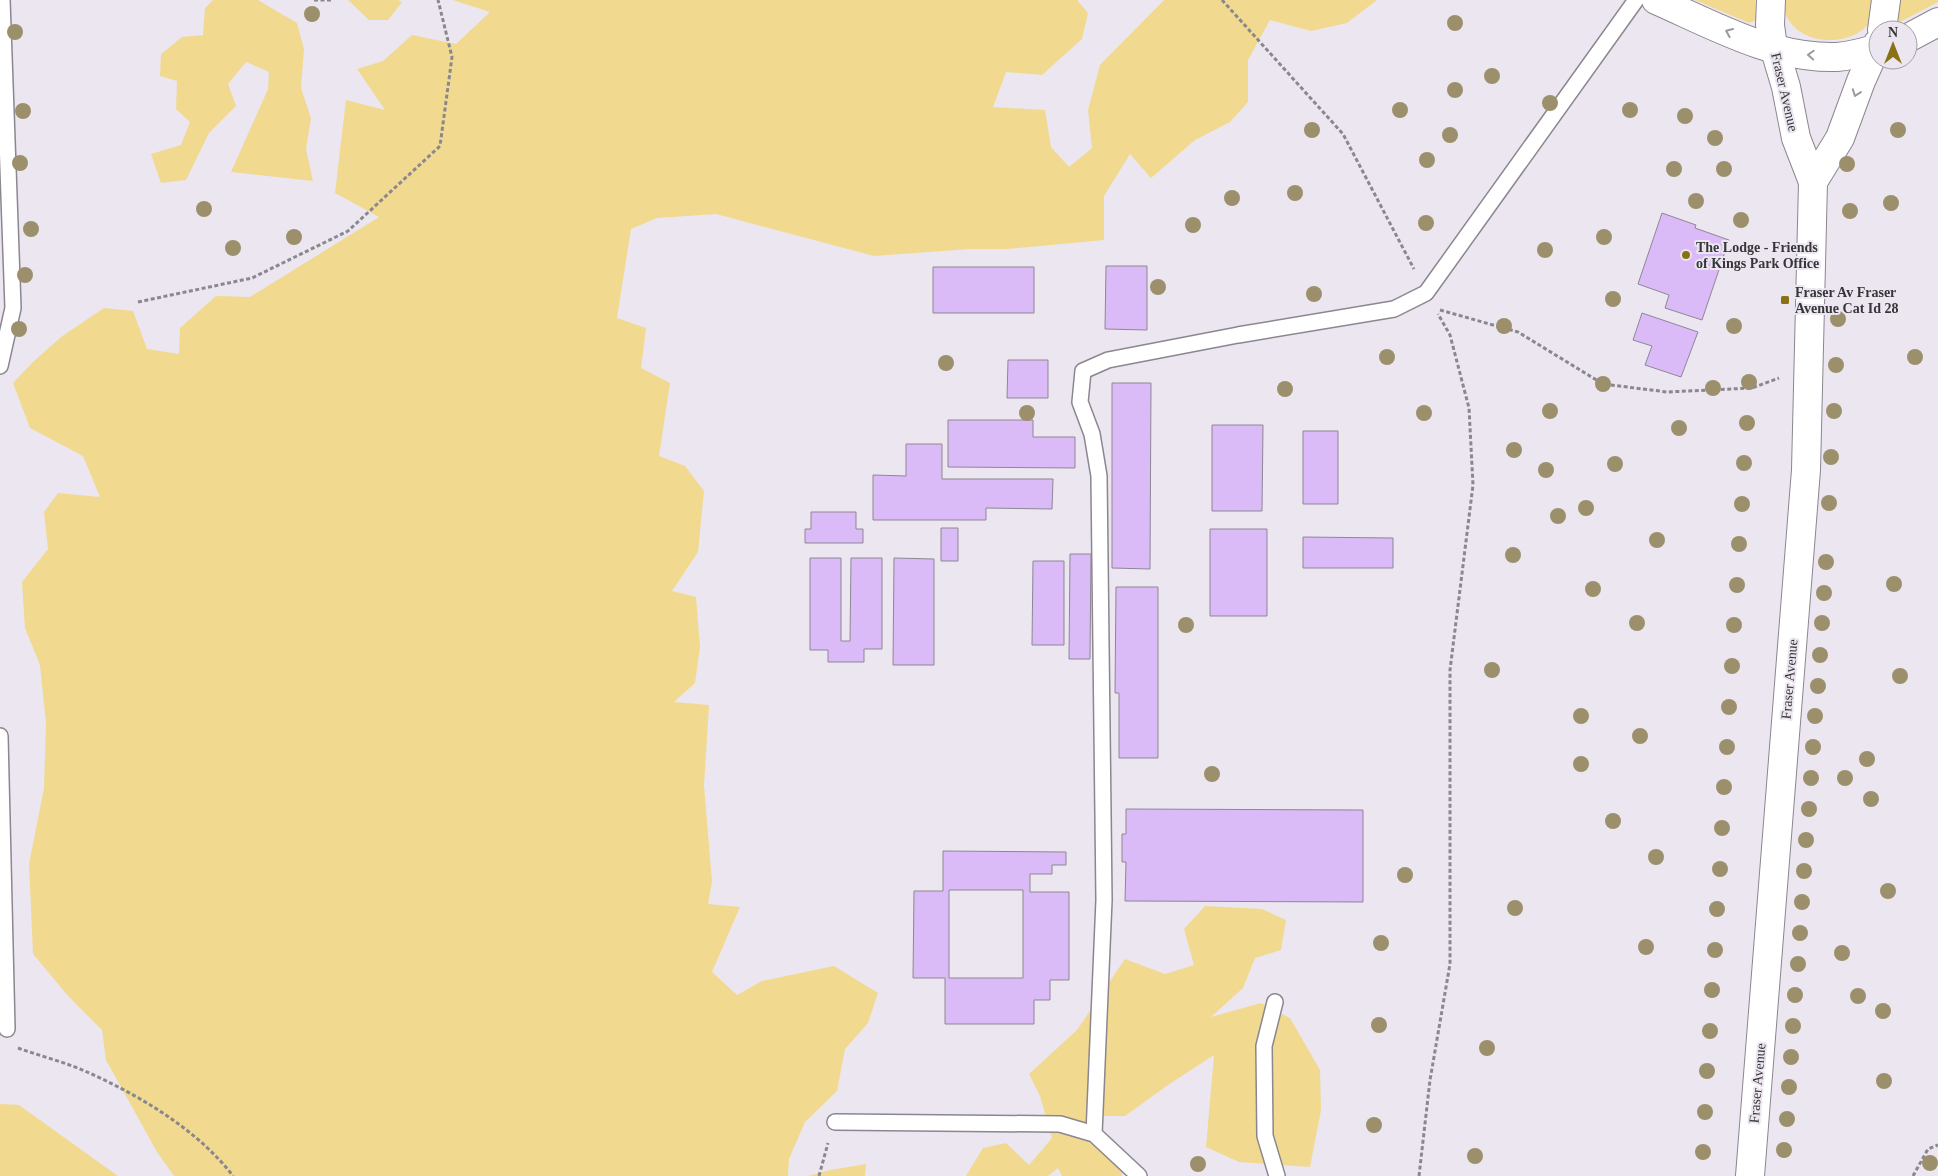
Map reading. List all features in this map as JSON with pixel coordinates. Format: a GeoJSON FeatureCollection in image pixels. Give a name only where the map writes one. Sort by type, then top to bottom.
{"type":"FeatureCollection","features":[{"type":"Feature","properties":{"kind":"street"},"geometry":{"type":"LineString","coordinates":[[1656,0],[1756,43],[1775,49],[1804,55],[1838,57],[1868,46]]}},
{"type":"Feature","properties":{"kind":"street","name":"Fraser Avenue"},"geometry":{"type":"LineString","coordinates":[[1750,1176],[1806,470],[1813,182],[1796,138],[1786,87],[1775,49],[1770,25],[1771,0]]}},
{"type":"Feature","properties":{"kind":"street"},"geometry":{"type":"LineString","coordinates":[[1882,20],[1886,0]]}},
{"type":"Feature","properties":{"kind":"street"},"geometry":{"type":"LineString","coordinates":[[1918,33],[1938,22]]}},
{"type":"Feature","properties":{"kind":"street"},"geometry":{"type":"LineString","coordinates":[[1813,182],[1840,138],[1868,65]]}},
{"type":"Feature","properties":{"kind":"lane"},"geometry":{"type":"LineString","coordinates":[[0,366],[13,308],[2,0]]}},
{"type":"Feature","properties":{"kind":"lane"},"geometry":{"type":"LineString","coordinates":[[1094,1134],[1104,900],[1099,476],[1092,434],[1080,402],[1083,371],[1108,360],[1238,335],[1394,310],[1426,292],[1636,0]]}},
{"type":"Feature","properties":{"kind":"lane"},"geometry":{"type":"LineString","coordinates":[[0,736],[7,1029]]}},
{"type":"Feature","properties":{"kind":"lane"},"geometry":{"type":"LineString","coordinates":[[1274,1002],[1264,1046],[1265,1136],[1277,1176]]}},
{"type":"Feature","properties":{"kind":"lane"},"geometry":{"type":"LineString","coordinates":[[835,1122],[1060,1124],[1094,1134],[1140,1176]]}},
{"type":"Feature","properties":{"kind":"path"},"geometry":{"type":"LineString","coordinates":[[314,0],[333,0]]}},
{"type":"Feature","properties":{"kind":"path"},"geometry":{"type":"LineString","coordinates":[[138,302],[252,278],[348,231],[440,146],[452,57],[438,0]]}},
{"type":"Feature","properties":{"kind":"path"},"geometry":{"type":"LineString","coordinates":[[1222,0],[1343,134],[1426,292]]}},
{"type":"Feature","properties":{"kind":"path"},"geometry":{"type":"LineString","coordinates":[[1419,1176],[1430,1080],[1450,964],[1450,670],[1473,485],[1469,408],[1450,335],[1435,308],[1452,315],[1518,332],[1603,384],[1667,392],[1752,388],[1808,369]]}},
{"type":"Feature","properties":{"kind":"path"},"geometry":{"type":"LineString","coordinates":[[17,1048],[86,1071],[153,1105],[193,1136],[233,1176]]}},
{"type":"Feature","properties":{"kind":"path"},"geometry":{"type":"LineString","coordinates":[[819,1176],[835,1122]]}},
{"type":"Feature","properties":{"kind":"path"},"geometry":{"type":"LineString","coordinates":[[1913,1176],[1928,1149],[1938,1145]]}},
{"type":"Feature","properties":{"kind":"shaded area"},"geometry":{"type":"Polygon","coordinates":[[[213,0],[258,0],[297,23],[304,49],[301,88],[311,118],[306,149],[313,181],[231,172],[268,89],[269,72],[246,62],[228,84],[236,106],[209,133],[186,180],[161,183],[151,154],[181,145],[190,122],[176,109],[177,81],[160,76],[161,54],[182,37],[203,35],[205,8],[213,0]]]}},
{"type":"Feature","properties":{"kind":"shaded area"},"geometry":{"type":"Polygon","coordinates":[[[348,0],[398,0],[402,2],[388,20],[369,20],[348,0]]]}},
{"type":"Feature","properties":{"kind":"shaded area"},"geometry":{"type":"Polygon","coordinates":[[[453,0],[1077,0],[1088,13],[1082,39],[1042,75],[1006,72],[993,107],[1045,110],[1051,147],[1069,167],[1092,148],[1088,110],[1100,65],[1164,0],[1377,0],[1347,23],[1311,31],[1270,20],[1248,60],[1248,102],[1230,122],[1195,140],[1151,178],[1130,154],[1104,196],[1104,240],[1007,249],[970,249],[874,256],[716,214],[657,218],[631,229],[617,318],[646,328],[641,368],[670,383],[659,456],[685,466],[704,491],[698,552],[672,591],[696,597],[700,647],[695,683],[674,702],[709,705],[704,785],[712,882],[708,904],[740,907],[712,972],[737,995],[762,981],[834,966],[878,993],[868,1023],[845,1049],[837,1091],[805,1122],[789,1159],[788,1176],[174,1176],[157,1152],[106,1060],[102,1030],[69,997],[33,954],[29,864],[44,788],[46,723],[40,665],[25,628],[22,582],[48,549],[44,512],[58,493],[100,497],[83,456],[30,428],[13,383],[61,337],[104,308],[133,311],[147,349],[179,354],[180,328],[216,296],[250,297],[379,217],[335,193],[346,100],[385,110],[357,69],[383,61],[412,35],[456,44],[490,12],[453,0]]]}},
{"type":"Feature","properties":{"kind":"shaded area"},"geometry":{"type":"Polygon","coordinates":[[[1695,0],[1755,0],[1756,20],[1749,23],[1695,0]]]}},
{"type":"Feature","properties":{"kind":"shaded area"},"geometry":{"type":"Polygon","coordinates":[[[1783,0],[1876,0],[1874,15],[1871,20],[1868,20],[1866,27],[1854,35],[1839,39],[1823,40],[1808,36],[1796,28],[1787,16],[1783,0]]]}},
{"type":"Feature","properties":{"kind":"shaded area"},"geometry":{"type":"Polygon","coordinates":[[[1899,0],[1938,0],[1938,2],[1904,20],[1897,19],[1899,0]]]}},
{"type":"Feature","properties":{"kind":"shaded area"},"geometry":{"type":"Polygon","coordinates":[[[1205,906],[1262,909],[1286,920],[1281,950],[1255,958],[1243,988],[1211,1017],[1261,1003],[1290,1018],[1320,1070],[1321,1110],[1310,1167],[1239,1162],[1206,1147],[1214,1055],[1125,1116],[1095,1116],[1095,1139],[1121,1153],[1122,1176],[1062,1176],[1058,1168],[1048,1176],[966,1176],[983,1148],[1006,1143],[1029,1165],[1052,1138],[1040,1096],[1029,1074],[1077,1030],[1125,959],[1165,974],[1194,965],[1184,929],[1205,906]]]}},
{"type":"Feature","properties":{"kind":"shaded area"},"geometry":{"type":"Polygon","coordinates":[[[0,1104],[19,1105],[118,1176],[0,1176],[0,1104]]]}},
{"type":"Feature","properties":{"kind":"shaded area"},"geometry":{"type":"Polygon","coordinates":[[[866,1164],[865,1176],[808,1176],[830,1170],[866,1164]]]}},
{"type":"Feature","properties":{"kind":"building","name":"The Lodge - Friends of Kings Park Office"},"geometry":{"type":"Polygon","coordinates":[[[1662,213],[1696,225],[1695,228],[1729,240],[1702,320],[1665,308],[1669,295],[1638,284],[1662,213]]]}},
{"type":"Feature","properties":{"kind":"building"},"geometry":{"type":"Polygon","coordinates":[[[1106,266],[1147,266],[1147,330],[1105,329],[1106,266]]]}},
{"type":"Feature","properties":{"kind":"building"},"geometry":{"type":"Polygon","coordinates":[[[933,267],[1034,267],[1034,313],[933,313],[933,267]]]}},
{"type":"Feature","properties":{"kind":"building"},"geometry":{"type":"Polygon","coordinates":[[[1642,313],[1698,332],[1681,377],[1645,365],[1652,346],[1633,340],[1642,313]]]}},
{"type":"Feature","properties":{"kind":"building"},"geometry":{"type":"Polygon","coordinates":[[[1008,360],[1048,360],[1048,398],[1007,398],[1008,360]]]}},
{"type":"Feature","properties":{"kind":"building"},"geometry":{"type":"Polygon","coordinates":[[[1112,383],[1151,383],[1150,569],[1112,568],[1112,383]]]}},
{"type":"Feature","properties":{"kind":"building"},"geometry":{"type":"Polygon","coordinates":[[[948,420],[1033,420],[1033,437],[1075,437],[1075,468],[948,467],[948,420]]]}},
{"type":"Feature","properties":{"kind":"building"},"geometry":{"type":"Polygon","coordinates":[[[1212,425],[1263,425],[1262,511],[1212,511],[1212,425]]]}},
{"type":"Feature","properties":{"kind":"building"},"geometry":{"type":"Polygon","coordinates":[[[1303,431],[1338,431],[1338,504],[1303,504],[1303,431]]]}},
{"type":"Feature","properties":{"kind":"building"},"geometry":{"type":"Polygon","coordinates":[[[906,444],[942,444],[942,479],[1053,479],[1052,509],[986,508],[986,520],[873,520],[873,475],[906,476],[906,444]]]}},
{"type":"Feature","properties":{"kind":"building"},"geometry":{"type":"Polygon","coordinates":[[[811,512],[856,512],[856,529],[863,529],[863,543],[805,543],[805,529],[811,529],[811,512]]]}},
{"type":"Feature","properties":{"kind":"building"},"geometry":{"type":"Polygon","coordinates":[[[941,528],[958,528],[958,561],[941,561],[941,528]]]}},
{"type":"Feature","properties":{"kind":"building"},"geometry":{"type":"Polygon","coordinates":[[[1210,529],[1267,529],[1267,616],[1210,616],[1210,529]]]}},
{"type":"Feature","properties":{"kind":"building"},"geometry":{"type":"Polygon","coordinates":[[[1303,537],[1393,538],[1393,568],[1303,568],[1303,537]]]}},
{"type":"Feature","properties":{"kind":"building"},"geometry":{"type":"Polygon","coordinates":[[[1070,554],[1091,554],[1090,659],[1069,659],[1070,554]]]}},
{"type":"Feature","properties":{"kind":"building"},"geometry":{"type":"Polygon","coordinates":[[[810,558],[841,558],[841,641],[850,641],[851,558],[882,558],[882,649],[864,649],[864,662],[828,662],[828,650],[810,650],[810,558]]]}},
{"type":"Feature","properties":{"kind":"building"},"geometry":{"type":"Polygon","coordinates":[[[894,558],[934,559],[934,665],[893,665],[894,558]]]}},
{"type":"Feature","properties":{"kind":"building"},"geometry":{"type":"Polygon","coordinates":[[[1033,561],[1064,561],[1064,645],[1032,645],[1033,561]]]}},
{"type":"Feature","properties":{"kind":"building"},"geometry":{"type":"Polygon","coordinates":[[[1116,587],[1158,587],[1158,758],[1119,758],[1119,693],[1115,693],[1116,587]]]}},
{"type":"Feature","properties":{"kind":"building"},"geometry":{"type":"Polygon","coordinates":[[[1126,809],[1363,810],[1363,902],[1125,901],[1126,862],[1122,862],[1122,834],[1126,834],[1126,809]]]}},
{"type":"Feature","properties":{"kind":"building"},"geometry":{"type":"Polygon","coordinates":[[[943,851],[1066,852],[1066,865],[1052,865],[1052,874],[1030,874],[1030,892],[1069,892],[1069,980],[1050,980],[1050,1000],[1034,1000],[1034,1024],[945,1024],[945,978],[913,978],[914,891],[943,891],[943,851]],[[949,890],[949,978],[1023,978],[1023,890],[949,890]]]}},
{"type":"Feature","properties":{"kind":"place","name":"The Lodge - Friends of Kings Park Office"},"geometry":{"type":"Point","coordinates":[1686,255]}},
{"type":"Feature","properties":{"kind":"place","name":"Fraser Av Fraser Avenue Cat Id 28"},"geometry":{"type":"Point","coordinates":[1785,300]}}]}
